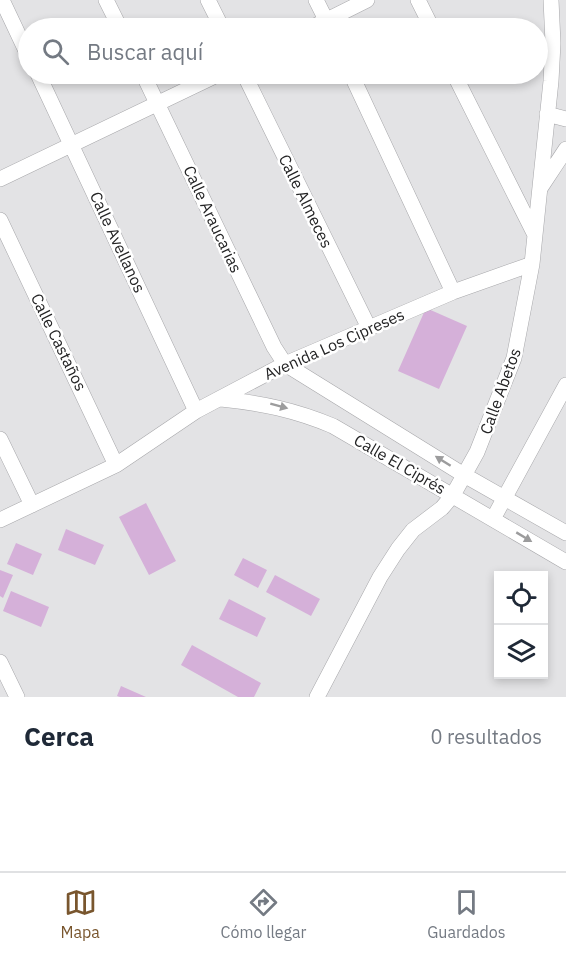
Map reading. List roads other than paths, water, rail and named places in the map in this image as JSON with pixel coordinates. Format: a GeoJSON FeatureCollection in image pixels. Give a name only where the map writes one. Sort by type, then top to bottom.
{"type":"FeatureCollection","features":[{"type":"Feature","properties":{"kind":"street"},"geometry":{"type":"LineString","coordinates":[[2,0],[18,34]]}},
{"type":"Feature","properties":{"kind":"street"},"geometry":{"type":"LineString","coordinates":[[106,0],[115,18]]}},
{"type":"Feature","properties":{"kind":"street"},"geometry":{"type":"LineString","coordinates":[[208,0],[217,18]]}},
{"type":"Feature","properties":{"kind":"street"},"geometry":{"type":"LineString","coordinates":[[316,0],[325,18]]}},
{"type":"Feature","properties":{"kind":"street"},"geometry":{"type":"LineString","coordinates":[[339,18],[367,0]]}},
{"type":"Feature","properties":{"kind":"street"},"geometry":{"type":"LineString","coordinates":[[418,0],[427,18]]}},
{"type":"Feature","properties":{"kind":"street","name":"Calle Abetos"},"geometry":{"type":"LineString","coordinates":[[317,697],[398,549],[413,530],[442,508],[453,495],[477,452],[514,358],[532,264],[535,235],[553,43],[551,0]]}},
{"type":"Feature","properties":{"kind":"street","name":"Calle Avellanos"},"geometry":{"type":"LineString","coordinates":[[43,84],[196,411]]}},
{"type":"Feature","properties":{"kind":"street","name":"Calle Araucarias"},"geometry":{"type":"LineString","coordinates":[[148,84],[274,347],[285,364]]}},
{"type":"Feature","properties":{"kind":"street"},"geometry":{"type":"LineString","coordinates":[[0,179],[198,84]]}},
{"type":"Feature","properties":{"kind":"street","name":"Calle Almeces"},"geometry":{"type":"LineString","coordinates":[[249,84],[369,328]]}},
{"type":"Feature","properties":{"kind":"street"},"geometry":{"type":"LineString","coordinates":[[356,84],[453,292]]}},
{"type":"Feature","properties":{"kind":"street"},"geometry":{"type":"LineString","coordinates":[[459,84],[535,235]]}},
{"type":"Feature","properties":{"kind":"street"},"geometry":{"type":"LineString","coordinates":[[547,114],[566,119]]}},
{"type":"Feature","properties":{"kind":"street"},"geometry":{"type":"LineString","coordinates":[[539,191],[566,149]]}},
{"type":"Feature","properties":{"kind":"street","name":"Calle Castaños"},"geometry":{"type":"LineString","coordinates":[[0,220],[116,465]]}},
{"type":"Feature","properties":{"kind":"street","name":"Avenida Los Cipreses"},"geometry":{"type":"LineString","coordinates":[[0,520],[116,465],[196,411],[285,364],[453,292],[532,264]]}},
{"type":"Feature","properties":{"kind":"street","name":"Calle El Ciprés"},"geometry":{"type":"LineString","coordinates":[[285,364],[464,475],[566,533]]}},
{"type":"Feature","properties":{"kind":"street"},"geometry":{"type":"LineString","coordinates":[[493,519],[566,385]]}},
{"type":"Feature","properties":{"kind":"street","name":"Calle El Ciprés"},"geometry":{"type":"LineString","coordinates":[[221,399],[266,403],[312,417],[363,442],[566,562]]}},
{"type":"Feature","properties":{"kind":"street"},"geometry":{"type":"LineString","coordinates":[[0,439],[32,505]]}},
{"type":"Feature","properties":{"kind":"street"},"geometry":{"type":"LineString","coordinates":[[0,662],[17,697]]}}]}
